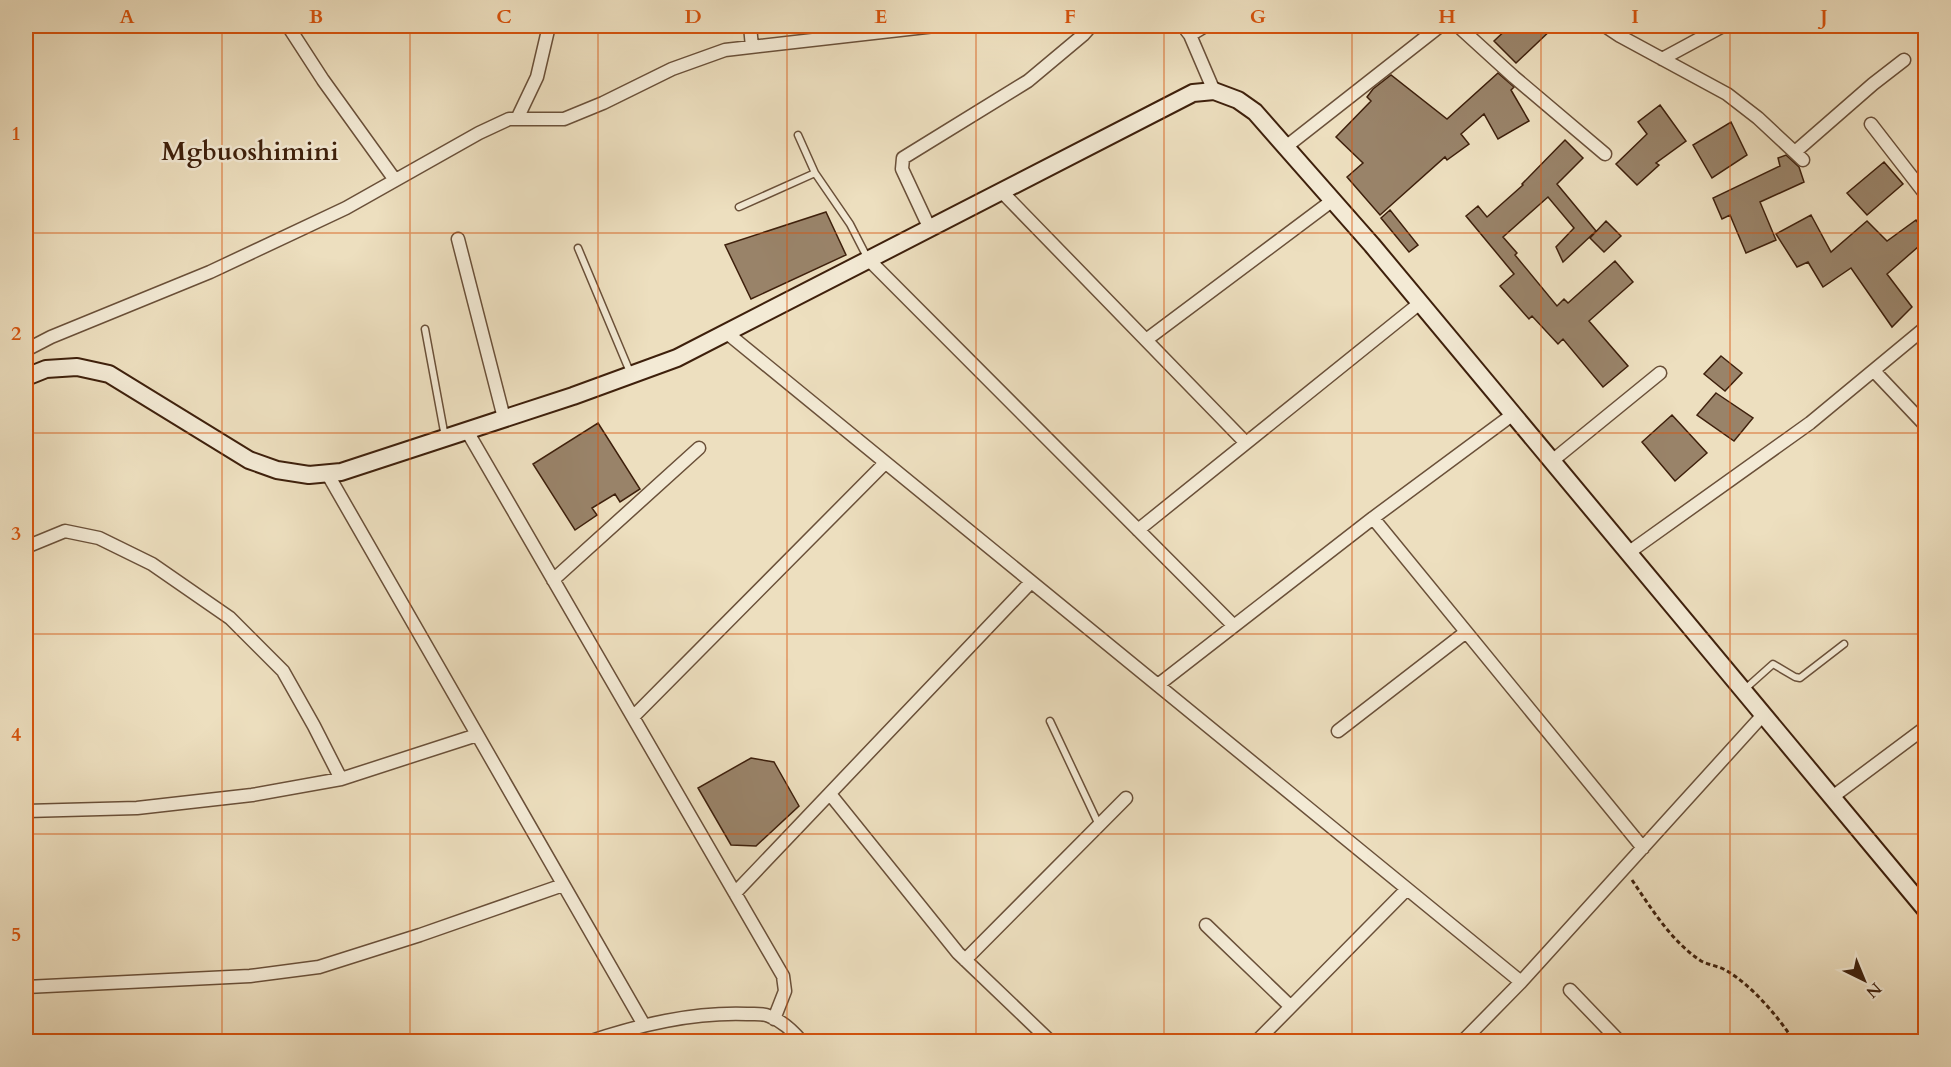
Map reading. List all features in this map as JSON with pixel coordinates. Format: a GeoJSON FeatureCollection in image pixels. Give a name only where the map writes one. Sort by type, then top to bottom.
{"type":"FeatureCollection","features":[{"type":"Feature","properties":{"kind":"street"},"geometry":{"type":"LineString","coordinates":[[288,26],[323,80],[395,180]]}},
{"type":"Feature","properties":{"kind":"street"},"geometry":{"type":"LineString","coordinates":[[517,119],[537,77],[549,26]]}},
{"type":"Feature","properties":{"kind":"street"},"geometry":{"type":"LineString","coordinates":[[750,26],[752,47]]}},
{"type":"Feature","properties":{"kind":"street"},"geometry":{"type":"LineString","coordinates":[[26,350],[51,337],[210,272],[346,208],[495,124],[509,119],[564,119],[603,103],[672,69],[725,50],[935,26]]}},
{"type":"Feature","properties":{"kind":"street"},"geometry":{"type":"LineString","coordinates":[[930,229],[902,169],[903,158],[1028,81],[1091,26]]}},
{"type":"Feature","properties":{"kind":"street"},"geometry":{"type":"LineString","coordinates":[[1205,26],[1187,30],[1214,91]]}},
{"type":"Feature","properties":{"kind":"street"},"geometry":{"type":"LineString","coordinates":[[1287,146],[1440,26]]}},
{"type":"Feature","properties":{"kind":"street"},"geometry":{"type":"LineString","coordinates":[[1458,26],[1605,154]]}},
{"type":"Feature","properties":{"kind":"street"},"geometry":{"type":"LineString","coordinates":[[1605,26],[1727,94],[1758,118],[1799,156],[1873,84],[1904,60]]}},
{"type":"Feature","properties":{"kind":"street"},"geometry":{"type":"LineString","coordinates":[[1662,59],[1723,26]]}},
{"type":"Feature","properties":{"kind":"street"},"geometry":{"type":"LineString","coordinates":[[26,377],[46,369],[77,367],[109,374],[249,459],[277,470],[309,475],[341,472],[677,358],[1192,93],[1214,91],[1238,100],[1255,112],[1287,146],[1925,909]]}},
{"type":"Feature","properties":{"kind":"street"},"geometry":{"type":"LineString","coordinates":[[1871,124],[1926,195]]}},
{"type":"Feature","properties":{"kind":"street"},"geometry":{"type":"LineString","coordinates":[[1002,192],[1246,443]]}},
{"type":"Feature","properties":{"kind":"street"},"geometry":{"type":"LineString","coordinates":[[1146,340],[1333,200]]}},
{"type":"Feature","properties":{"kind":"street"},"geometry":{"type":"LineString","coordinates":[[458,239],[504,418]]}},
{"type":"Feature","properties":{"kind":"street"},"geometry":{"type":"LineString","coordinates":[[869,260],[1234,626]]}},
{"type":"Feature","properties":{"kind":"street"},"geometry":{"type":"LineString","coordinates":[[1138,530],[1420,303]]}},
{"type":"Feature","properties":{"kind":"street"},"geometry":{"type":"LineString","coordinates":[[1628,554],[1809,423],[1926,327]]}},
{"type":"Feature","properties":{"kind":"street"},"geometry":{"type":"LineString","coordinates":[[726,333],[1521,982]]}},
{"type":"Feature","properties":{"kind":"street"},"geometry":{"type":"LineString","coordinates":[[1874,371],[1926,426]]}},
{"type":"Feature","properties":{"kind":"street"},"geometry":{"type":"LineString","coordinates":[[1552,461],[1660,373]]}},
{"type":"Feature","properties":{"kind":"street"},"geometry":{"type":"LineString","coordinates":[[1158,685],[1373,518],[1512,415]]}},
{"type":"Feature","properties":{"kind":"street"},"geometry":{"type":"LineString","coordinates":[[467,430],[783,976],[785,991],[774,1019]]}},
{"type":"Feature","properties":{"kind":"street"},"geometry":{"type":"LineString","coordinates":[[553,580],[699,448]]}},
{"type":"Feature","properties":{"kind":"street"},"geometry":{"type":"LineString","coordinates":[[633,717],[885,463]]}},
{"type":"Feature","properties":{"kind":"street"},"geometry":{"type":"LineString","coordinates":[[327,473],[644,1025]]}},
{"type":"Feature","properties":{"kind":"street"},"geometry":{"type":"LineString","coordinates":[[1373,518],[1643,848]]}},
{"type":"Feature","properties":{"kind":"street"},"geometry":{"type":"LineString","coordinates":[[26,547],[64,531],[99,538],[152,564],[230,618],[283,671],[340,779]]}},
{"type":"Feature","properties":{"kind":"street"},"geometry":{"type":"LineString","coordinates":[[735,893],[1031,582]]}},
{"type":"Feature","properties":{"kind":"street"},"geometry":{"type":"LineString","coordinates":[[1338,731],[1466,632]]}},
{"type":"Feature","properties":{"kind":"street"},"geometry":{"type":"LineString","coordinates":[[1462,1041],[1521,982],[1762,716]]}},
{"type":"Feature","properties":{"kind":"street"},"geometry":{"type":"LineString","coordinates":[[1831,798],[1926,727]]}},
{"type":"Feature","properties":{"kind":"street"},"geometry":{"type":"LineString","coordinates":[[26,811],[137,808],[252,795],[340,779],[477,735]]}},
{"type":"Feature","properties":{"kind":"street"},"geometry":{"type":"LineString","coordinates":[[830,794],[965,960],[1051,1041]]}},
{"type":"Feature","properties":{"kind":"street"},"geometry":{"type":"LineString","coordinates":[[965,960],[1126,798]]}},
{"type":"Feature","properties":{"kind":"street"},"geometry":{"type":"LineString","coordinates":[[26,987],[250,976],[318,967],[420,935],[563,885]]}},
{"type":"Feature","properties":{"kind":"street"},"geometry":{"type":"LineString","coordinates":[[1256,1041],[1407,888]]}},
{"type":"Feature","properties":{"kind":"street"},"geometry":{"type":"LineString","coordinates":[[1206,925],[1290,1006]]}},
{"type":"Feature","properties":{"kind":"street"},"geometry":{"type":"LineString","coordinates":[[1570,990],[1620,1041]]}},
{"type":"Feature","properties":{"kind":"street"},"geometry":{"type":"LineString","coordinates":[[588,1041],[644,1025],[689,1017],[735,1014],[768,1015],[790,1029],[802,1041]]}},
{"type":"Feature","properties":{"kind":"lane"},"geometry":{"type":"LineString","coordinates":[[798,135],[815,173],[850,225],[869,260]]}},
{"type":"Feature","properties":{"kind":"lane"},"geometry":{"type":"LineString","coordinates":[[740,207],[815,173]]}},
{"type":"Feature","properties":{"kind":"lane"},"geometry":{"type":"LineString","coordinates":[[578,248],[631,375]]}},
{"type":"Feature","properties":{"kind":"lane"},"geometry":{"type":"LineString","coordinates":[[424,329],[445,438]]}},
{"type":"Feature","properties":{"kind":"lane"},"geometry":{"type":"LineString","coordinates":[[1742,691],[1773,664],[1795,678],[1800,678],[1844,644]]}},
{"type":"Feature","properties":{"kind":"lane"},"geometry":{"type":"LineString","coordinates":[[1050,721],[1099,825]]}},
{"type":"Feature","properties":{"kind":"path"},"geometry":{"type":"LineString","coordinates":[[1624,868],[1661,922],[1680,943],[1702,961],[1727,971],[1747,987],[1784,1024],[1794,1041]]}},
{"type":"Feature","properties":{"kind":"building"},"geometry":{"type":"Polygon","coordinates":[[[1510,26],[1555,26],[1516,63],[1494,41],[1510,26]]]}},
{"type":"Feature","properties":{"kind":"building"},"geometry":{"type":"Polygon","coordinates":[[[1498,73],[1514,87],[1511,90],[1529,121],[1498,139],[1484,114],[1461,134],[1469,144],[1447,160],[1445,157],[1380,215],[1347,177],[1363,163],[1336,137],[1371,101],[1367,97],[1373,89],[1391,75],[1447,119],[1498,73]]]}},
{"type":"Feature","properties":{"kind":"building"},"geometry":{"type":"Polygon","coordinates":[[[1660,105],[1686,141],[1656,163],[1659,165],[1637,185],[1616,164],[1647,134],[1638,122],[1660,105]]]}},
{"type":"Feature","properties":{"kind":"building"},"geometry":{"type":"Polygon","coordinates":[[[1731,122],[1747,155],[1712,178],[1693,145],[1731,122]]]}},
{"type":"Feature","properties":{"kind":"building"},"geometry":{"type":"Polygon","coordinates":[[[1565,140],[1583,158],[1557,184],[1596,231],[1563,262],[1556,247],[1574,228],[1548,197],[1503,237],[1557,306],[1564,299],[1568,303],[1615,261],[1633,282],[1589,321],[1628,366],[1603,387],[1563,339],[1558,344],[1532,316],[1529,319],[1500,286],[1514,274],[1466,216],[1478,206],[1487,217],[1523,185],[1565,140]]]}},
{"type":"Feature","properties":{"kind":"building"},"geometry":{"type":"Polygon","coordinates":[[[1786,155],[1799,167],[1804,182],[1760,202],[1776,240],[1746,253],[1730,215],[1722,219],[1713,198],[1780,166],[1778,158],[1786,155]]]}},
{"type":"Feature","properties":{"kind":"building"},"geometry":{"type":"Polygon","coordinates":[[[1884,162],[1903,184],[1867,215],[1847,193],[1884,162]]]}},
{"type":"Feature","properties":{"kind":"building"},"geometry":{"type":"Polygon","coordinates":[[[1390,210],[1418,245],[1409,252],[1381,218],[1390,210]]]}},
{"type":"Feature","properties":{"kind":"building"},"geometry":{"type":"Polygon","coordinates":[[[826,212],[846,255],[751,299],[725,245],[826,212]]]}},
{"type":"Feature","properties":{"kind":"building"},"geometry":{"type":"Polygon","coordinates":[[[1811,215],[1831,252],[1867,221],[1887,241],[1916,220],[1926,234],[1926,240],[1887,274],[1912,307],[1892,327],[1851,268],[1823,287],[1808,262],[1797,267],[1776,234],[1811,215]]]}},
{"type":"Feature","properties":{"kind":"building"},"geometry":{"type":"Polygon","coordinates":[[[1606,221],[1621,236],[1604,252],[1590,238],[1606,221]]]}},
{"type":"Feature","properties":{"kind":"building"},"geometry":{"type":"Polygon","coordinates":[[[1721,356],[1742,373],[1725,391],[1704,374],[1721,356]]]}},
{"type":"Feature","properties":{"kind":"building"},"geometry":{"type":"Polygon","coordinates":[[[1716,393],[1753,418],[1734,441],[1697,415],[1716,393]]]}},
{"type":"Feature","properties":{"kind":"building"},"geometry":{"type":"Polygon","coordinates":[[[1672,415],[1707,453],[1675,481],[1642,442],[1672,415]]]}},
{"type":"Feature","properties":{"kind":"building"},"geometry":{"type":"Polygon","coordinates":[[[598,423],[640,489],[620,502],[615,494],[592,508],[597,515],[575,530],[533,464],[598,423]]]}},
{"type":"Feature","properties":{"kind":"building"},"geometry":{"type":"Polygon","coordinates":[[[751,758],[774,762],[799,806],[756,846],[731,845],[698,788],[751,758]]]}},
{"type":"Feature","properties":{"kind":"district","name":"Mgbuoshimini"},"geometry":{"type":"Point","coordinates":[250,151]}}]}
